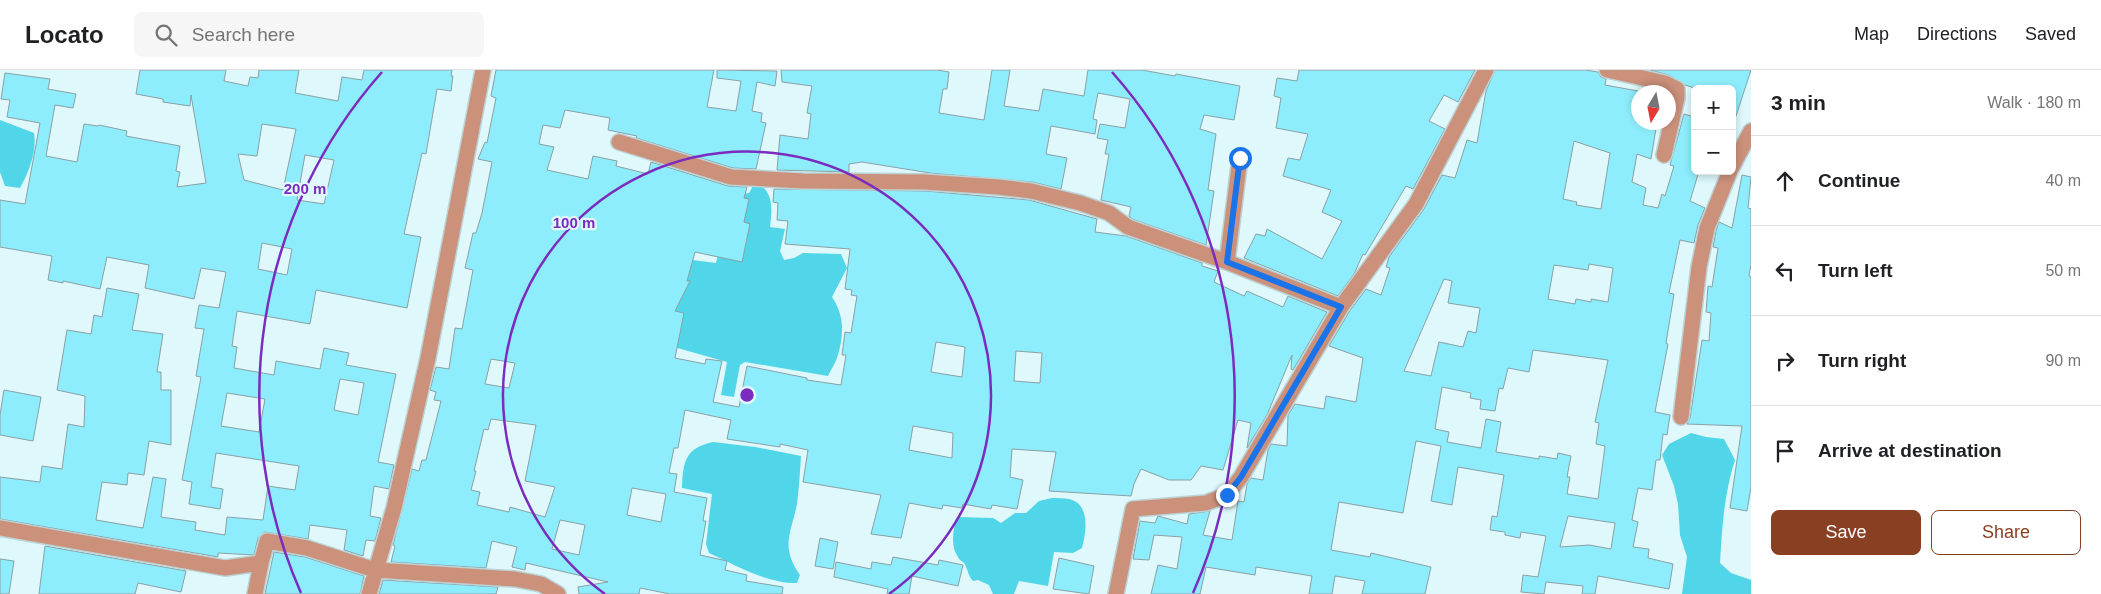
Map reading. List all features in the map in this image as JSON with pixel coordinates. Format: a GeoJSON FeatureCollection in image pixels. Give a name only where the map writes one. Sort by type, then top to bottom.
{"type":"FeatureCollection","features":[{"type":"Feature","properties":{"kind":"street"},"geometry":{"type":"LineString","coordinates":[[369,594],[394,508],[428,358],[483,70]]}},
{"type":"Feature","properties":{"kind":"street"},"geometry":{"type":"LineString","coordinates":[[1116,594],[1133,509],[1206,503],[1227,495],[1241,477],[1341,307],[1416,204],[1486,70]]}},
{"type":"Feature","properties":{"kind":"street"},"geometry":{"type":"LineString","coordinates":[[1607,70],[1665,83],[1677,89],[1677,98],[1664,155]]}},
{"type":"Feature","properties":{"kind":"street"},"geometry":{"type":"LineString","coordinates":[[1736,159],[1751,131]]}},
{"type":"Feature","properties":{"kind":"street"},"geometry":{"type":"LineString","coordinates":[[619,142],[731,177],[925,182],[998,186],[1031,191],[1080,203],[1102,211],[1128,227],[1227,262],[1341,307]]}},
{"type":"Feature","properties":{"kind":"street"},"geometry":{"type":"LineString","coordinates":[[1227,262],[1240,158]]}},
{"type":"Feature","properties":{"kind":"street"},"geometry":{"type":"LineString","coordinates":[[1681,418],[1699,266],[1707,228],[1728,175]]}},
{"type":"Feature","properties":{"kind":"street"},"geometry":{"type":"LineString","coordinates":[[0,528],[225,568],[261,563]]}},
{"type":"Feature","properties":{"kind":"street"},"geometry":{"type":"LineString","coordinates":[[255,594],[267,541],[307,548],[375,570],[514,579],[541,584],[558,594]]}},
{"type":"Feature","properties":{"kind":"water"},"geometry":{"type":"Polygon","coordinates":[[[0,120],[34,133],[32,162],[20,188],[5,186],[0,172],[0,120]]]}},
{"type":"Feature","properties":{"kind":"water"},"geometry":{"type":"Polygon","coordinates":[[[759,184],[770,198],[770,227],[785,229],[780,251],[784,260],[794,258],[803,253],[841,254],[847,268],[832,297],[839,311],[842,334],[837,358],[828,376],[745,362],[740,365],[734,397],[721,395],[727,362],[667,345],[677,258],[716,263],[733,195],[749,193],[753,186],[759,184]]]}},
{"type":"Feature","properties":{"kind":"water"},"geometry":{"type":"Polygon","coordinates":[[[1691,433],[1724,439],[1735,460],[1726,498],[1720,563],[1731,573],[1751,580],[1751,594],[1682,594],[1687,557],[1680,535],[1678,504],[1674,486],[1662,455],[1669,444],[1691,433]]]}},
{"type":"Feature","properties":{"kind":"water"},"geometry":{"type":"Polygon","coordinates":[[[713,442],[755,447],[801,456],[797,504],[789,540],[790,556],[800,575],[797,583],[763,577],[709,553],[706,544],[712,494],[682,488],[683,471],[691,452],[696,448],[713,442]]]}},
{"type":"Feature","properties":{"kind":"water"},"geometry":{"type":"Polygon","coordinates":[[[1052,498],[1067,499],[1076,502],[1081,507],[1085,520],[1085,535],[1082,548],[1073,553],[1054,552],[1048,586],[1019,581],[1014,594],[993,594],[989,585],[978,580],[973,581],[964,563],[955,553],[953,532],[957,517],[993,518],[1001,523],[1015,513],[1026,513],[1039,501],[1052,498]]]}},
{"type":"Feature","properties":{"kind":"building"},"geometry":{"type":"Polygon","coordinates":[[[140,70],[226,70],[224,81],[248,86],[250,77],[258,78],[259,70],[299,70],[295,93],[338,101],[342,77],[362,80],[364,70],[452,70],[451,91],[437,89],[426,154],[422,153],[404,234],[421,237],[407,308],[316,290],[310,324],[237,311],[232,346],[237,347],[234,368],[274,375],[276,361],[320,369],[324,348],[349,353],[346,365],[396,374],[378,462],[394,465],[389,489],[374,486],[370,516],[381,518],[375,541],[366,540],[363,556],[344,550],[347,530],[310,525],[308,539],[265,532],[258,538],[254,555],[218,553],[218,557],[0,519],[0,477],[40,482],[42,466],[62,469],[68,424],[84,427],[85,396],[57,390],[67,330],[91,334],[94,315],[102,317],[107,288],[139,294],[132,330],[163,334],[157,372],[161,372],[161,390],[171,390],[171,445],[149,441],[144,475],[128,473],[127,485],[102,482],[96,520],[143,528],[153,477],[166,479],[161,517],[196,522],[195,530],[225,535],[227,517],[263,520],[268,486],[295,490],[299,466],[216,453],[211,487],[223,489],[220,509],[189,504],[192,482],[182,480],[201,377],[196,376],[204,329],[195,328],[199,305],[219,308],[226,272],[201,268],[194,299],[145,288],[149,265],[107,257],[100,289],[63,281],[63,283],[48,280],[52,256],[0,247],[0,200],[25,204],[40,123],[7,117],[10,100],[1,99],[5,73],[50,79],[48,89],[76,94],[73,108],[55,105],[46,156],[77,162],[84,124],[99,125],[127,131],[126,136],[180,146],[176,171],[180,172],[177,187],[206,183],[191,95],[190,106],[163,102],[163,99],[136,94],[140,70]],[[262,124],[257,156],[238,154],[244,180],[283,190],[296,129],[262,124]],[[305,155],[297,200],[324,204],[334,160],[305,155]],[[262,243],[258,269],[287,275],[292,249],[262,243]],[[340,379],[334,410],[358,415],[364,383],[340,379]],[[227,393],[221,426],[259,432],[265,399],[227,393]]]}},
{"type":"Feature","properties":{"kind":"building"},"geometry":{"type":"Polygon","coordinates":[[[496,70],[714,70],[707,107],[736,111],[741,81],[717,78],[717,70],[777,71],[775,86],[757,82],[752,111],[762,113],[761,122],[766,123],[756,169],[733,168],[636,138],[637,136],[608,130],[610,118],[565,110],[560,128],[543,125],[539,144],[554,147],[547,170],[588,179],[593,156],[617,161],[616,166],[648,174],[651,162],[728,186],[747,187],[744,198],[749,199],[744,222],[750,224],[742,262],[695,252],[687,281],[690,281],[675,311],[684,313],[675,358],[705,364],[706,359],[722,361],[713,402],[739,407],[747,366],[807,378],[807,380],[841,385],[846,355],[842,355],[845,332],[851,333],[857,296],[851,295],[852,290],[845,289],[850,249],[785,244],[788,221],[777,220],[778,203],[773,202],[774,189],[925,191],[1029,200],[1097,219],[1095,232],[1126,236],[1202,263],[1202,266],[1218,271],[1214,282],[1244,296],[1247,291],[1283,307],[1288,296],[1327,312],[1293,370],[1291,369],[1292,355],[1267,415],[1247,448],[1251,423],[1238,420],[1223,470],[1201,466],[1191,480],[1169,480],[1141,469],[1131,496],[1049,491],[1056,452],[1012,449],[1010,477],[1023,480],[1017,509],[992,505],[991,509],[963,504],[962,508],[943,505],[942,509],[909,503],[901,538],[871,534],[881,495],[803,482],[808,450],[780,444],[780,447],[727,439],[731,420],[685,410],[678,448],[674,448],[669,473],[677,474],[674,492],[707,498],[703,521],[706,521],[700,555],[727,561],[725,570],[747,575],[746,581],[783,587],[782,594],[670,594],[640,588],[639,594],[579,594],[578,587],[608,582],[526,563],[525,570],[512,567],[517,547],[492,541],[486,568],[391,562],[395,546],[393,545],[412,469],[419,471],[422,460],[426,460],[441,401],[434,400],[436,392],[430,390],[436,367],[449,369],[455,328],[462,329],[473,270],[465,268],[473,233],[476,233],[482,213],[492,162],[478,159],[485,142],[487,143],[496,98],[491,96],[496,70]],[[936,342],[931,372],[962,377],[965,347],[936,342]],[[1016,351],[1014,381],[1040,383],[1042,353],[1016,351]],[[491,359],[485,384],[509,388],[515,363],[491,359]],[[491,419],[488,430],[484,429],[471,490],[480,492],[477,505],[509,512],[510,507],[545,517],[555,487],[525,481],[536,425],[491,419]],[[913,426],[909,450],[952,458],[953,433],[913,426]],[[632,488],[627,515],[661,522],[666,494],[632,488]],[[560,520],[552,549],[579,555],[585,525],[560,520]]]}},
{"type":"Feature","properties":{"kind":"building"},"geometry":{"type":"Polygon","coordinates":[[[781,70],[937,70],[949,72],[947,89],[943,89],[939,113],[984,120],[992,70],[1010,70],[1004,106],[1039,111],[1043,89],[1084,96],[1088,70],[1142,70],[1175,76],[1176,74],[1240,86],[1234,120],[1204,115],[1200,129],[1216,134],[1208,190],[1214,191],[1206,245],[1132,219],[1129,216],[1131,207],[1101,200],[1109,154],[1105,154],[1108,140],[1097,138],[1100,124],[1125,128],[1130,99],[1098,93],[1093,119],[1097,120],[1095,134],[1051,126],[1046,154],[1067,158],[1061,189],[1032,182],[930,173],[862,162],[849,164],[849,172],[777,170],[780,135],[808,139],[811,114],[807,113],[812,86],[782,82],[781,70]]]}},
{"type":"Feature","properties":{"kind":"building"},"geometry":{"type":"Polygon","coordinates":[[[1299,70],[1475,70],[1458,102],[1444,95],[1429,121],[1445,129],[1413,189],[1406,186],[1365,255],[1363,254],[1354,274],[1338,296],[1244,258],[1256,234],[1265,236],[1267,229],[1322,259],[1342,221],[1322,212],[1331,190],[1283,176],[1288,158],[1300,160],[1308,134],[1276,128],[1281,98],[1274,96],[1277,78],[1297,81],[1299,70]]]}},
{"type":"Feature","properties":{"kind":"building"},"geometry":{"type":"Polygon","coordinates":[[[1495,70],[1585,70],[1598,72],[1601,77],[1606,79],[1605,85],[1631,90],[1631,130],[1656,130],[1651,159],[1637,154],[1632,182],[1646,188],[1643,205],[1658,208],[1662,194],[1665,196],[1674,166],[1670,165],[1684,114],[1691,116],[1691,175],[1698,175],[1690,201],[1705,208],[1698,225],[1694,243],[1680,240],[1669,293],[1674,294],[1666,343],[1668,344],[1655,412],[1670,415],[1667,435],[1663,434],[1660,460],[1656,460],[1652,490],[1638,488],[1632,520],[1638,522],[1633,547],[1649,549],[1648,558],[1673,564],[1669,589],[1598,576],[1595,594],[1582,594],[1583,586],[1546,582],[1544,594],[1521,592],[1523,575],[1538,577],[1546,536],[1521,532],[1520,538],[1505,535],[1505,532],[1490,530],[1492,516],[1497,517],[1504,475],[1458,467],[1452,505],[1431,501],[1441,446],[1416,441],[1403,513],[1339,502],[1331,550],[1370,557],[1371,553],[1431,567],[1425,594],[1362,594],[1365,581],[1335,576],[1332,594],[1309,594],[1312,576],[1256,567],[1255,575],[1206,567],[1200,594],[1151,594],[1158,565],[1177,569],[1182,537],[1154,535],[1149,560],[1133,559],[1140,521],[1155,523],[1158,516],[1187,524],[1189,514],[1210,511],[1203,535],[1232,540],[1238,501],[1244,502],[1247,484],[1251,478],[1263,480],[1268,450],[1271,444],[1287,446],[1288,415],[1295,404],[1324,409],[1326,396],[1356,402],[1363,358],[1329,346],[1349,312],[1366,289],[1381,295],[1390,268],[1386,267],[1389,257],[1424,209],[1442,175],[1455,178],[1467,140],[1477,143],[1486,91],[1495,70]],[[1574,141],[1563,199],[1577,202],[1576,205],[1601,209],[1610,153],[1574,141]],[[1589,264],[1588,270],[1554,265],[1548,299],[1575,304],[1576,299],[1591,302],[1591,299],[1608,302],[1613,268],[1589,264]],[[1444,279],[1404,371],[1431,376],[1439,342],[1463,347],[1468,331],[1476,333],[1480,308],[1448,303],[1452,281],[1444,279]],[[1533,350],[1529,372],[1508,368],[1503,389],[1499,388],[1495,411],[1480,409],[1481,400],[1470,398],[1471,393],[1442,387],[1435,429],[1449,432],[1447,442],[1481,448],[1486,419],[1501,422],[1496,452],[1539,459],[1539,456],[1557,459],[1558,453],[1571,456],[1567,477],[1570,477],[1567,494],[1598,499],[1605,446],[1596,444],[1599,423],[1595,422],[1608,360],[1533,350]],[[1568,516],[1560,547],[1589,545],[1611,549],[1615,523],[1568,516]]]}},
{"type":"Feature","properties":{"kind":"building"},"geometry":{"type":"Polygon","coordinates":[[[1650,70],[1751,70],[1736,116],[1736,85],[1691,85],[1691,87],[1669,75],[1650,70]]]}},
{"type":"Feature","properties":{"kind":"building"},"geometry":{"type":"Polygon","coordinates":[[[1742,175],[1751,177],[1748,208],[1751,209],[1751,264],[1749,276],[1751,277],[1751,487],[1747,511],[1730,508],[1742,426],[1687,424],[1690,418],[1702,340],[1709,341],[1711,313],[1706,312],[1708,286],[1712,287],[1718,248],[1713,247],[1716,231],[1719,222],[1732,228],[1742,175]]]}},
{"type":"Feature","properties":{"kind":"building"},"geometry":{"type":"Polygon","coordinates":[[[4,390],[41,397],[33,441],[0,435],[0,415],[4,390]]]}},
{"type":"Feature","properties":{"kind":"building"},"geometry":{"type":"Polygon","coordinates":[[[820,538],[838,542],[833,569],[815,566],[820,538]]]}},
{"type":"Feature","properties":{"kind":"building"},"geometry":{"type":"Polygon","coordinates":[[[45,546],[186,571],[181,592],[138,583],[135,594],[39,594],[45,546]]]}},
{"type":"Feature","properties":{"kind":"building"},"geometry":{"type":"Polygon","coordinates":[[[274,552],[305,557],[364,576],[360,594],[265,594],[274,552]]]}},
{"type":"Feature","properties":{"kind":"building"},"geometry":{"type":"Polygon","coordinates":[[[893,557],[938,565],[939,560],[963,565],[958,586],[912,576],[909,594],[887,594],[888,589],[834,577],[836,562],[871,569],[872,562],[891,565],[893,557]]]}},
{"type":"Feature","properties":{"kind":"building"},"geometry":{"type":"Polygon","coordinates":[[[1059,558],[1094,566],[1089,594],[1053,589],[1059,558]]]}},
{"type":"Feature","properties":{"kind":"building"},"geometry":{"type":"Polygon","coordinates":[[[0,559],[14,561],[9,594],[0,594],[0,559]]]}},
{"type":"Feature","properties":{"kind":"building"},"geometry":{"type":"Polygon","coordinates":[[[383,580],[498,587],[496,594],[379,594],[383,580]]]}},
{"type":"Feature","properties":{"kind":"route"},"geometry":{"type":"LineString","coordinates":[[1227,495],[1241,477],[1341,307],[1227,262],[1240,158]]}}]}
